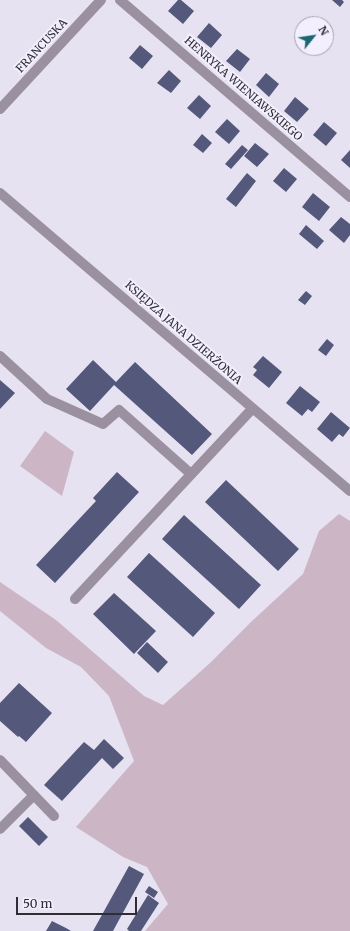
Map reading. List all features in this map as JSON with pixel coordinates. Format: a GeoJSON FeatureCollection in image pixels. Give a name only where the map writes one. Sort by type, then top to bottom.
{"type":"FeatureCollection","features":[{"type":"Feature","properties":{"kind":"street","name":"FRANCUSKA"},"geometry":{"type":"LineString","coordinates":[[0,109],[101,0]]}},
{"type":"Feature","properties":{"kind":"street","name":"HENRYKA WIENIAWSKIEGO"},"geometry":{"type":"LineString","coordinates":[[120,0],[350,197]]}},
{"type":"Feature","properties":{"kind":"street","name":"KSIĘDZA JANA DZIERŻONIA"},"geometry":{"type":"LineString","coordinates":[[0,193],[350,491]]}},
{"type":"Feature","properties":{"kind":"street"},"geometry":{"type":"LineString","coordinates":[[0,356],[48,400],[103,424],[119,410],[191,474]]}},
{"type":"Feature","properties":{"kind":"street"},"geometry":{"type":"LineString","coordinates":[[75,599],[252,408]]}},
{"type":"Feature","properties":{"kind":"street"},"geometry":{"type":"LineString","coordinates":[[0,760],[54,816]]}},
{"type":"Feature","properties":{"kind":"street"},"geometry":{"type":"LineString","coordinates":[[0,829],[34,795]]}},
{"type":"Feature","properties":{"kind":"shaded area"},"geometry":{"type":"Polygon","coordinates":[[[45,431],[74,452],[62,496],[20,466],[45,431]]]}},
{"type":"Feature","properties":{"kind":"shaded area"},"geometry":{"type":"Polygon","coordinates":[[[339,514],[350,521],[350,931],[145,931],[168,904],[147,867],[123,857],[76,827],[134,761],[109,696],[81,667],[46,648],[0,611],[0,582],[56,620],[144,696],[163,705],[210,663],[252,621],[303,574],[319,531],[339,514]]]}},
{"type":"Feature","properties":{"kind":"building"},"geometry":{"type":"Polygon","coordinates":[[[178,0],[181,0],[194,11],[183,24],[168,11],[178,0]]]}},
{"type":"Feature","properties":{"kind":"building"},"geometry":{"type":"Polygon","coordinates":[[[332,0],[342,0],[344,2],[340,7],[332,0]]]}},
{"type":"Feature","properties":{"kind":"building"},"geometry":{"type":"Polygon","coordinates":[[[209,23],[222,35],[211,48],[197,37],[209,23]]]}},
{"type":"Feature","properties":{"kind":"building"},"geometry":{"type":"Polygon","coordinates":[[[140,45],[153,56],[142,69],[129,58],[140,45]]]}},
{"type":"Feature","properties":{"kind":"building"},"geometry":{"type":"Polygon","coordinates":[[[237,49],[250,59],[240,72],[226,61],[237,49]]]}},
{"type":"Feature","properties":{"kind":"building"},"geometry":{"type":"Polygon","coordinates":[[[169,70],[181,81],[171,93],[157,83],[169,70]]]}},
{"type":"Feature","properties":{"kind":"building"},"geometry":{"type":"Polygon","coordinates":[[[266,73],[279,84],[269,97],[256,85],[266,73]]]}},
{"type":"Feature","properties":{"kind":"building"},"geometry":{"type":"Polygon","coordinates":[[[199,95],[211,106],[200,119],[187,108],[199,95]]]}},
{"type":"Feature","properties":{"kind":"building"},"geometry":{"type":"Polygon","coordinates":[[[295,97],[309,109],[297,122],[284,111],[295,97]]]}},
{"type":"Feature","properties":{"kind":"building"},"geometry":{"type":"Polygon","coordinates":[[[227,119],[240,131],[229,144],[215,132],[227,119]]]}},
{"type":"Feature","properties":{"kind":"building"},"geometry":{"type":"Polygon","coordinates":[[[324,122],[337,133],[326,146],[313,135],[324,122]]]}},
{"type":"Feature","properties":{"kind":"building"},"geometry":{"type":"Polygon","coordinates":[[[202,134],[212,143],[203,153],[193,145],[202,134]]]}},
{"type":"Feature","properties":{"kind":"building"},"geometry":{"type":"Polygon","coordinates":[[[255,143],[269,154],[257,167],[244,156],[255,143]]]}},
{"type":"Feature","properties":{"kind":"building"},"geometry":{"type":"Polygon","coordinates":[[[242,145],[248,150],[231,169],[225,164],[242,145]]]}},
{"type":"Feature","properties":{"kind":"building"},"geometry":{"type":"Polygon","coordinates":[[[350,150],[350,168],[341,160],[350,150]]]}},
{"type":"Feature","properties":{"kind":"building"},"geometry":{"type":"Polygon","coordinates":[[[284,168],[297,179],[286,192],[273,181],[284,168]]]}},
{"type":"Feature","properties":{"kind":"building"},"geometry":{"type":"Polygon","coordinates":[[[247,173],[256,181],[236,207],[226,199],[247,173]]]}},
{"type":"Feature","properties":{"kind":"building"},"geometry":{"type":"Polygon","coordinates":[[[313,193],[330,207],[319,221],[302,207],[313,193]]]}},
{"type":"Feature","properties":{"kind":"building"},"geometry":{"type":"Polygon","coordinates":[[[341,217],[350,224],[350,235],[344,243],[329,230],[341,217]]]}},
{"type":"Feature","properties":{"kind":"building"},"geometry":{"type":"Polygon","coordinates":[[[306,225],[324,241],[317,249],[299,234],[306,225]]]}},
{"type":"Feature","properties":{"kind":"building"},"geometry":{"type":"Polygon","coordinates":[[[306,291],[312,296],[305,305],[298,300],[306,291]]]}},
{"type":"Feature","properties":{"kind":"building"},"geometry":{"type":"Polygon","coordinates":[[[327,339],[334,345],[326,356],[318,350],[327,339]]]}},
{"type":"Feature","properties":{"kind":"building"},"geometry":{"type":"Polygon","coordinates":[[[263,356],[282,372],[269,388],[253,375],[257,370],[253,367],[263,356]]]}},
{"type":"Feature","properties":{"kind":"building"},"geometry":{"type":"Polygon","coordinates":[[[93,360],[116,382],[135,362],[212,434],[192,455],[114,385],[90,411],[66,389],[93,360]]]}},
{"type":"Feature","properties":{"kind":"building"},"geometry":{"type":"Polygon","coordinates":[[[0,380],[15,393],[0,409],[0,380]]]}},
{"type":"Feature","properties":{"kind":"building"},"geometry":{"type":"Polygon","coordinates":[[[300,386],[320,402],[312,412],[308,409],[302,416],[286,403],[300,386]]]}},
{"type":"Feature","properties":{"kind":"building"},"geometry":{"type":"Polygon","coordinates":[[[331,412],[350,428],[343,437],[339,434],[332,442],[317,429],[331,412]]]}},
{"type":"Feature","properties":{"kind":"building"},"geometry":{"type":"Polygon","coordinates":[[[117,472],[139,492],[55,583],[36,565],[96,501],[93,498],[117,472]]]}},
{"type":"Feature","properties":{"kind":"building"},"geometry":{"type":"Polygon","coordinates":[[[226,480],[299,549],[278,571],[205,502],[226,480]]]}},
{"type":"Feature","properties":{"kind":"building"},"geometry":{"type":"Polygon","coordinates":[[[184,515],[261,585],[239,609],[162,539],[184,515]]]}},
{"type":"Feature","properties":{"kind":"building"},"geometry":{"type":"Polygon","coordinates":[[[149,553],[215,613],[193,637],[127,577],[149,553]]]}},
{"type":"Feature","properties":{"kind":"building"},"geometry":{"type":"Polygon","coordinates":[[[114,593],[156,631],[134,654],[93,614],[114,593]]]}},
{"type":"Feature","properties":{"kind":"building"},"geometry":{"type":"Polygon","coordinates":[[[147,642],[168,662],[158,673],[137,653],[147,642]]]}},
{"type":"Feature","properties":{"kind":"building"},"geometry":{"type":"Polygon","coordinates":[[[19,683],[52,713],[26,742],[0,721],[0,703],[19,683]]]}},
{"type":"Feature","properties":{"kind":"building"},"geometry":{"type":"Polygon","coordinates":[[[104,739],[124,758],[113,769],[102,758],[62,801],[44,785],[84,742],[94,750],[104,739]]]}},
{"type":"Feature","properties":{"kind":"building"},"geometry":{"type":"Polygon","coordinates":[[[28,817],[48,837],[39,846],[19,826],[28,817]]]}},
{"type":"Feature","properties":{"kind":"building"},"geometry":{"type":"Polygon","coordinates":[[[129,866],[144,874],[113,931],[93,931],[129,866]]]}},
{"type":"Feature","properties":{"kind":"building"},"geometry":{"type":"Polygon","coordinates":[[[149,886],[158,892],[154,898],[145,892],[149,886]]]}},
{"type":"Feature","properties":{"kind":"building"},"geometry":{"type":"Polygon","coordinates":[[[148,895],[159,903],[141,931],[129,931],[127,929],[148,895]]]}},
{"type":"Feature","properties":{"kind":"building"},"geometry":{"type":"Polygon","coordinates":[[[52,921],[66,928],[71,931],[46,931],[52,921]]]}}]}
